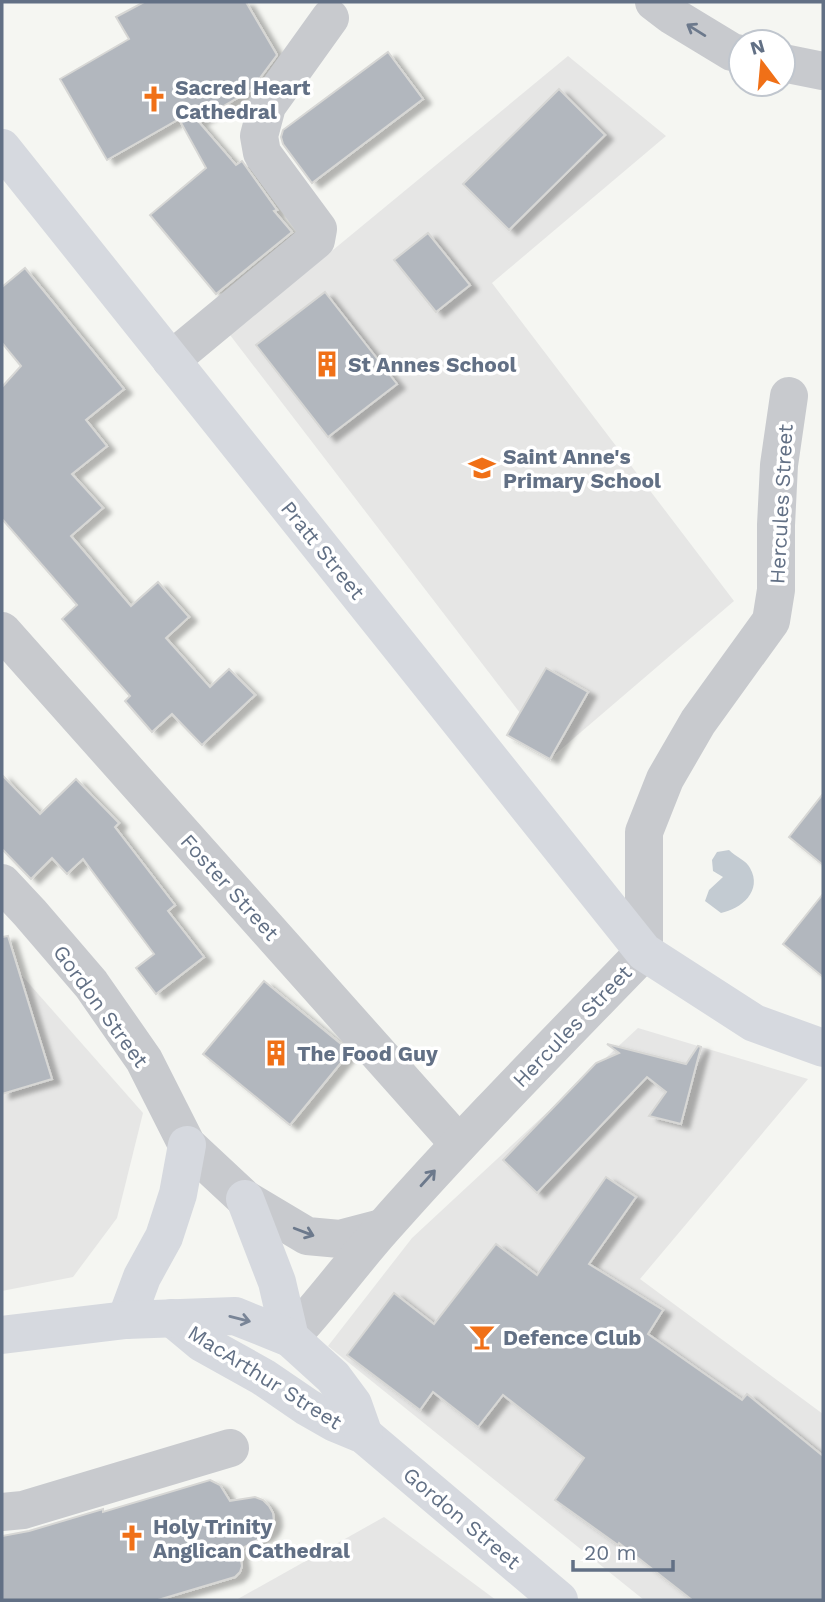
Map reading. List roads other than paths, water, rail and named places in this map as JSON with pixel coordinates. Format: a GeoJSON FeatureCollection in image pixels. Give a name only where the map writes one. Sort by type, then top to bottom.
{"type":"FeatureCollection","features":[{"type":"Feature","properties":{"kind":"main road","name":"Pratt Street"},"geometry":{"type":"LineString","coordinates":[[2,148],[644,952],[754,1023],[823,1048]]}},
{"type":"Feature","properties":{"kind":"main road"},"geometry":{"type":"LineString","coordinates":[[126,1320],[142,1277],[164,1237],[178,1194],[187,1144]]}},
{"type":"Feature","properties":{"kind":"main road"},"geometry":{"type":"LineString","coordinates":[[245,1199],[277,1282],[290,1338]]}},
{"type":"Feature","properties":{"kind":"main road","name":"MacArthur Street"},"geometry":{"type":"LineString","coordinates":[[2,1335],[126,1320],[235,1316],[290,1338],[333,1377],[353,1404],[364,1435]]}},
{"type":"Feature","properties":{"kind":"main road","name":"MacArthur Street"},"geometry":{"type":"LineString","coordinates":[[172,1318],[202,1343],[326,1417],[364,1435]]}},
{"type":"Feature","properties":{"kind":"main road","name":"Gordon Street"},"geometry":{"type":"LineString","coordinates":[[364,1435],[559,1600]]}},
{"type":"Feature","properties":{"kind":"street"},"geometry":{"type":"LineString","coordinates":[[654,2],[727,49]]}},
{"type":"Feature","properties":{"kind":"street"},"geometry":{"type":"LineString","coordinates":[[171,360],[316,240],[318,229],[262,153],[259,135],[267,106],[330,18]]}},
{"type":"Feature","properties":{"kind":"street"},"geometry":{"type":"LineString","coordinates":[[797,66],[823,71]]}},
{"type":"Feature","properties":{"kind":"street","name":"Hercules Street"},"geometry":{"type":"LineString","coordinates":[[382,1228],[644,952],[644,832],[666,779],[698,722],[771,621],[776,590],[779,465],[789,396]]}},
{"type":"Feature","properties":{"kind":"street","name":"Foster Street"},"geometry":{"type":"LineString","coordinates":[[2,631],[459,1144]]}},
{"type":"Feature","properties":{"kind":"street","name":"Gordon Street"},"geometry":{"type":"LineString","coordinates":[[2,883],[98,995],[144,1060],[187,1144],[245,1199],[307,1236],[340,1239],[382,1228]]}},
{"type":"Feature","properties":{"kind":"street"},"geometry":{"type":"LineString","coordinates":[[290,1338],[315,1312],[335,1283],[382,1228]]}},
{"type":"Feature","properties":{"kind":"street"},"geometry":{"type":"LineString","coordinates":[[2,1512],[23,1510],[230,1448]]}},
{"type":"Feature","properties":{"kind":"place","name":"Sacred Heart Cathedral"},"geometry":{"type":"Point","coordinates":[154,99]}},
{"type":"Feature","properties":{"kind":"place","name":"St Annes School"},"geometry":{"type":"Point","coordinates":[327,364]}},
{"type":"Feature","properties":{"kind":"place","name":"Saint Anne's Primary School"},"geometry":{"type":"Point","coordinates":[482,468]}},
{"type":"Feature","properties":{"kind":"place","name":"The Food Guy"},"geometry":{"type":"Point","coordinates":[276,1053]}},
{"type":"Feature","properties":{"kind":"place","name":"Defence Club"},"geometry":{"type":"Point","coordinates":[482,1337]}},
{"type":"Feature","properties":{"kind":"place","name":"Holy Trinity Anglican Cathedral"},"geometry":{"type":"Point","coordinates":[132,1538]}}]}
